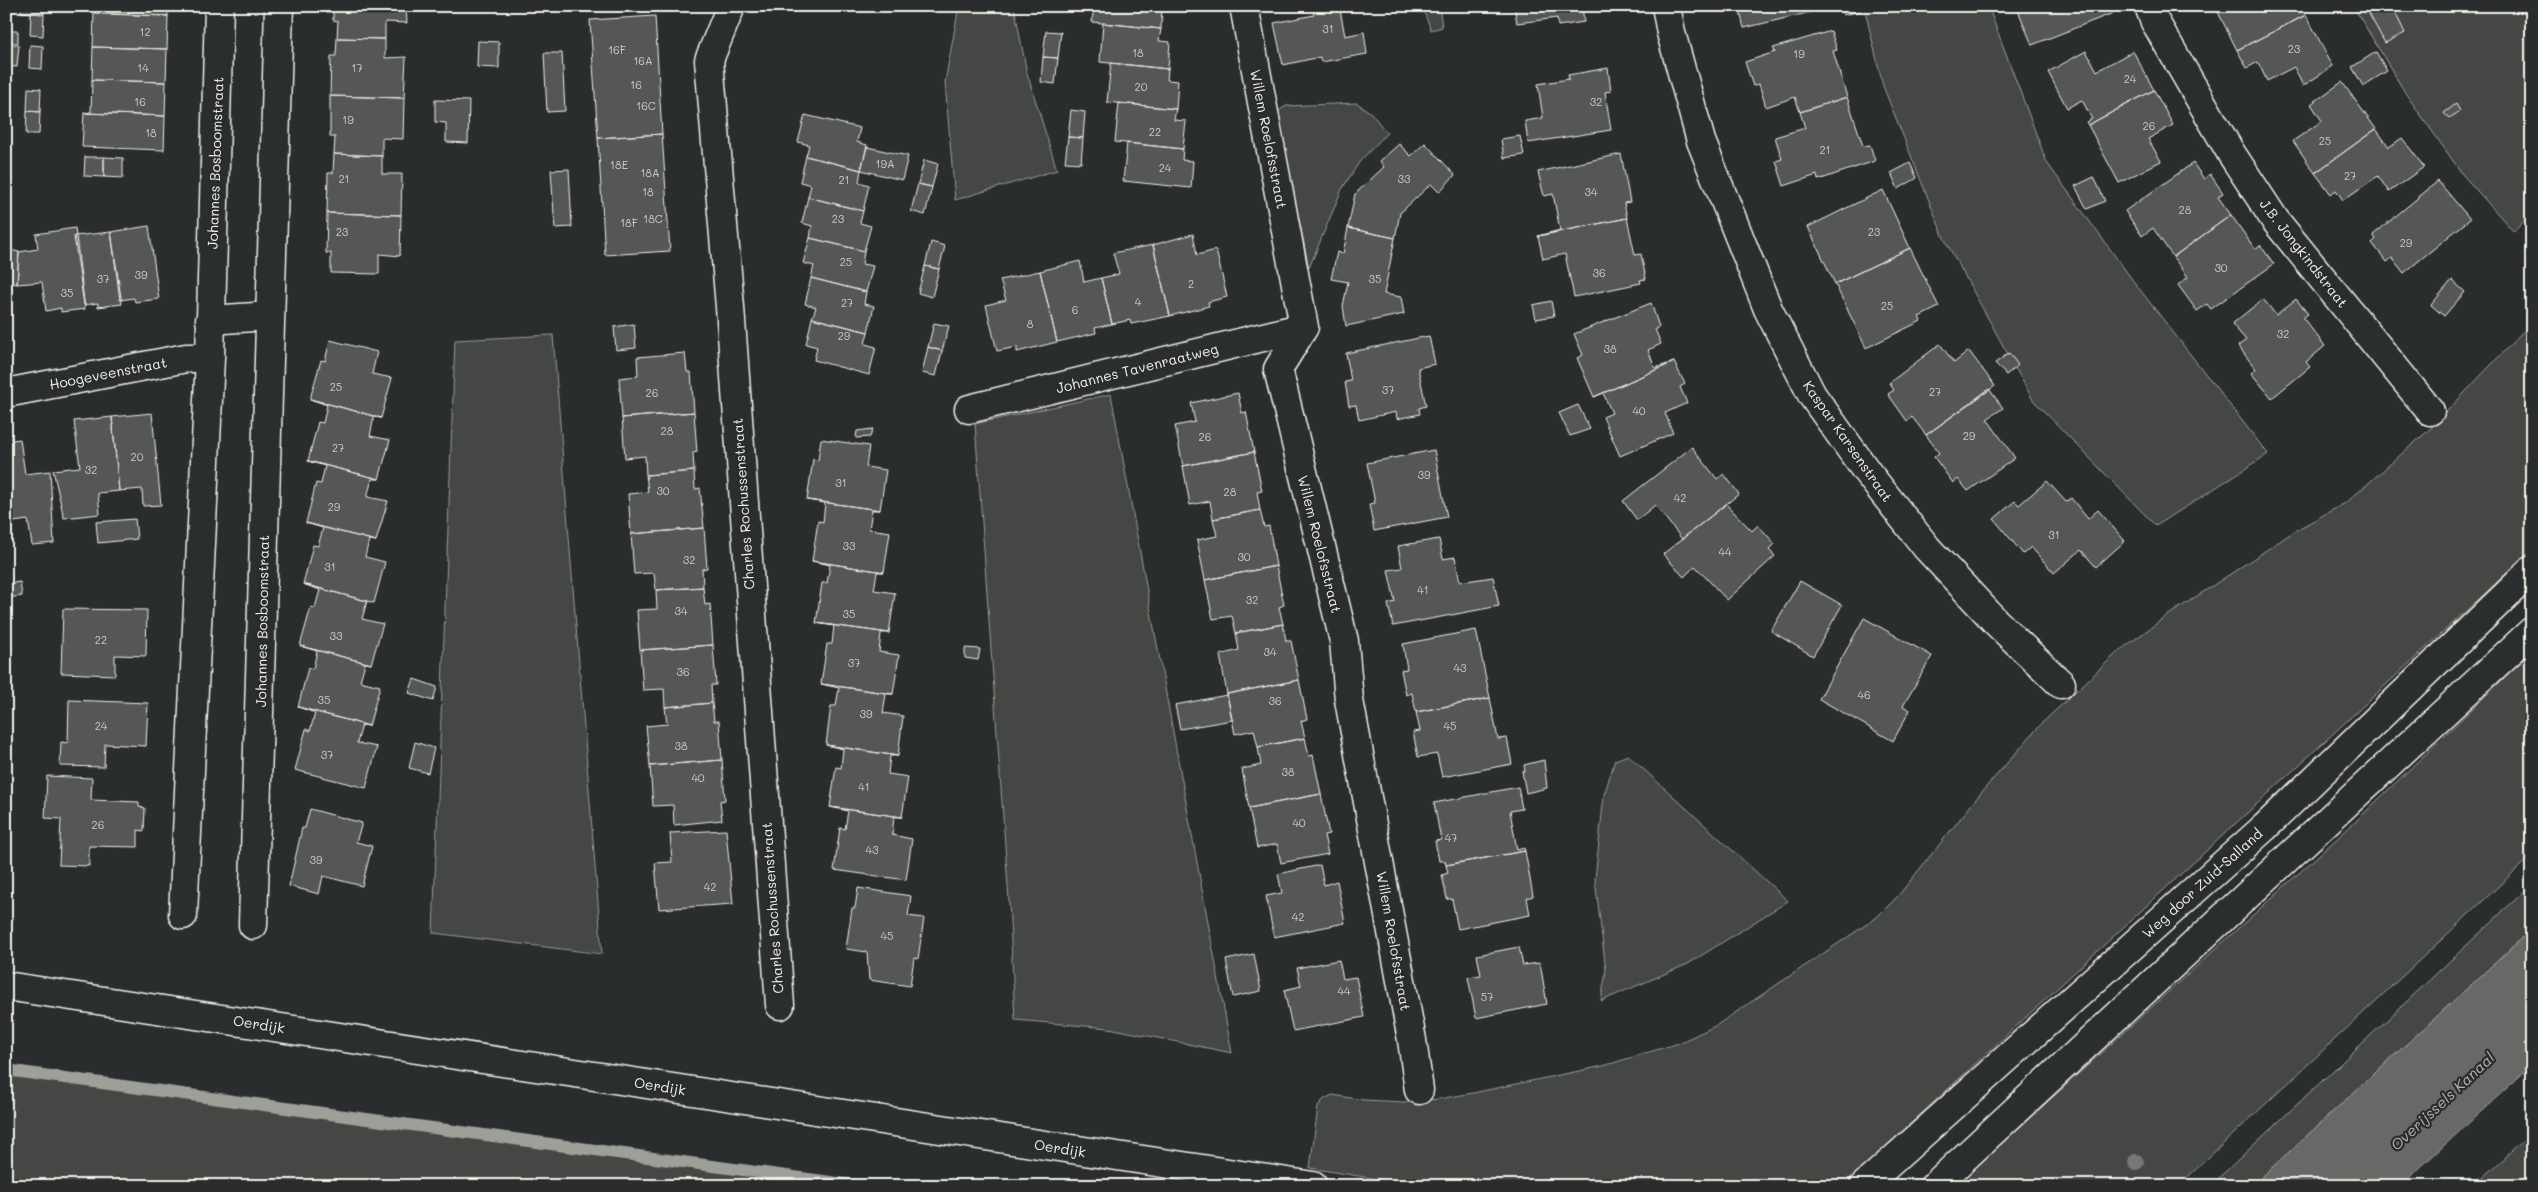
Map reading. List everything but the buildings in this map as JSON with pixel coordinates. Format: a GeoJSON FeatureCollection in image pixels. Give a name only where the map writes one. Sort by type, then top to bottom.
{"type":"FeatureCollection","features":[{"type":"Feature","properties":{"kind":"street","name":"Johannes Bosboomstraat"},"geometry":{"type":"LineString","coordinates":[[183,915],[210,358],[219,6]]}},
{"type":"Feature","properties":{"kind":"street","name":"Johannes Bosboomstraat"},"geometry":{"type":"LineString","coordinates":[[253,926],[279,6]]}},
{"type":"Feature","properties":{"kind":"street","name":"Charles Rochussenstraat"},"geometry":{"type":"LineString","coordinates":[[731,6],[709,60],[730,308],[780,1005]]}},
{"type":"Feature","properties":{"kind":"street","name":"Willem Roelofsstraat"},"geometry":{"type":"LineString","coordinates":[[1244,6],[1304,327],[1278,369],[1344,641],[1349,700],[1412,1040],[1419,1090]]}},
{"type":"Feature","properties":{"kind":"street","name":"Kaspar Karsenstraat"},"geometry":{"type":"LineString","coordinates":[[1666,6],[1671,33],[1701,141],[1768,309],[1812,395],[1867,472],[1927,548],[1997,623],[2061,684]]}},
{"type":"Feature","properties":{"kind":"street","name":"J.B. Jongkindstraat"},"geometry":{"type":"LineString","coordinates":[[2149,6],[2154,20],[2231,153],[2275,220],[2430,411]]}},
{"type":"Feature","properties":{"kind":"street"},"geometry":{"type":"LineString","coordinates":[[210,320],[270,316]]}},
{"type":"Feature","properties":{"kind":"street","name":"Johannes Tavenraatweg"},"geometry":{"type":"LineString","coordinates":[[969,409],[1304,327]]}},
{"type":"Feature","properties":{"kind":"street","name":"Hoogeveenstraat"},"geometry":{"type":"LineString","coordinates":[[6,393],[186,358],[210,358]]}},
{"type":"Feature","properties":{"kind":"street","name":"Weg door Zuid-Salland"},"geometry":{"type":"LineString","coordinates":[[1864,1186],[2265,827],[2532,570]]}},
{"type":"Feature","properties":{"kind":"street"},"geometry":{"type":"LineString","coordinates":[[1934,1186],[2532,631]]}},
{"type":"Feature","properties":{"kind":"street","name":"Oerdijk"},"geometry":{"type":"LineString","coordinates":[[6,986],[1313,1186]]}},
{"type":"Feature","properties":{"kind":"shaded area"},"geometry":{"type":"Polygon","coordinates":[[[959,6],[1014,6],[1027,73],[1057,170],[955,200],[945,82],[959,6]]]}},
{"type":"Feature","properties":{"kind":"shaded area"},"geometry":{"type":"Polygon","coordinates":[[[1422,6],[1439,6],[1442,27],[1431,30],[1422,6]]]}},
{"type":"Feature","properties":{"kind":"shaded area"},"geometry":{"type":"Polygon","coordinates":[[[1864,6],[1988,6],[2047,163],[2137,286],[2268,454],[2156,526],[2033,400],[1944,238],[1883,86],[1864,6]]]}},
{"type":"Feature","properties":{"kind":"shaded area"},"geometry":{"type":"Polygon","coordinates":[[[2353,6],[2532,6],[2532,212],[2514,232],[2463,175],[2406,94],[2353,6]]]}},
{"type":"Feature","properties":{"kind":"shaded area"},"geometry":{"type":"Polygon","coordinates":[[[1357,103],[1371,113],[1387,133],[1360,161],[1342,189],[1309,268],[1277,112],[1286,106],[1357,103]]]}},
{"type":"Feature","properties":{"kind":"shaded area"},"geometry":{"type":"Polygon","coordinates":[[[2532,322],[2532,550],[1843,1186],[1419,1186],[1310,1168],[1318,1107],[1323,1100],[1332,1095],[1364,1100],[1404,1102],[1439,1099],[1603,1066],[1679,1043],[1717,1025],[1876,918],[1898,896],[1980,794],[2042,723],[2119,651],[2164,618],[2298,529],[2347,502],[2430,429],[2532,322]]]}},
{"type":"Feature","properties":{"kind":"shaded area"},"geometry":{"type":"Polygon","coordinates":[[[553,335],[602,954],[433,933],[455,340],[553,335]]]}},
{"type":"Feature","properties":{"kind":"shaded area"},"geometry":{"type":"Polygon","coordinates":[[[1111,394],[1232,1053],[1109,1028],[1015,1020],[1009,901],[975,424],[1111,394]]]}},
{"type":"Feature","properties":{"kind":"shaded area"},"geometry":{"type":"Polygon","coordinates":[[[2532,651],[2532,855],[2178,1186],[1955,1186],[2354,823],[2532,651]]]}},
{"type":"Feature","properties":{"kind":"shaded area"},"geometry":{"type":"Polygon","coordinates":[[[1628,755],[1788,901],[1688,964],[1601,1001],[1606,971],[1595,879],[1604,795],[1615,760],[1628,755]]]}},
{"type":"Feature","properties":{"kind":"shaded area"},"geometry":{"type":"Polygon","coordinates":[[[2532,884],[2532,929],[2252,1186],[2210,1186],[2532,884]]]}},
{"type":"Feature","properties":{"kind":"shaded area"},"geometry":{"type":"Polygon","coordinates":[[[6,1069],[265,1106],[341,1114],[396,1124],[860,1186],[6,1186],[6,1069]]]}},
{"type":"Feature","properties":{"kind":"shaded area"},"geometry":{"type":"Polygon","coordinates":[[[2532,1133],[2532,1186],[2474,1186],[2532,1133]]]}},
{"type":"Feature","properties":{"kind":"water","name":"Overijssels Kanaal"},"geometry":{"type":"Polygon","coordinates":[[[2532,929],[2532,1065],[2400,1186],[2252,1186],[2532,929]]]}},
{"type":"Feature","properties":{"kind":"waterway"},"geometry":{"type":"LineString","coordinates":[[6,1070],[860,1186]]}}]}
